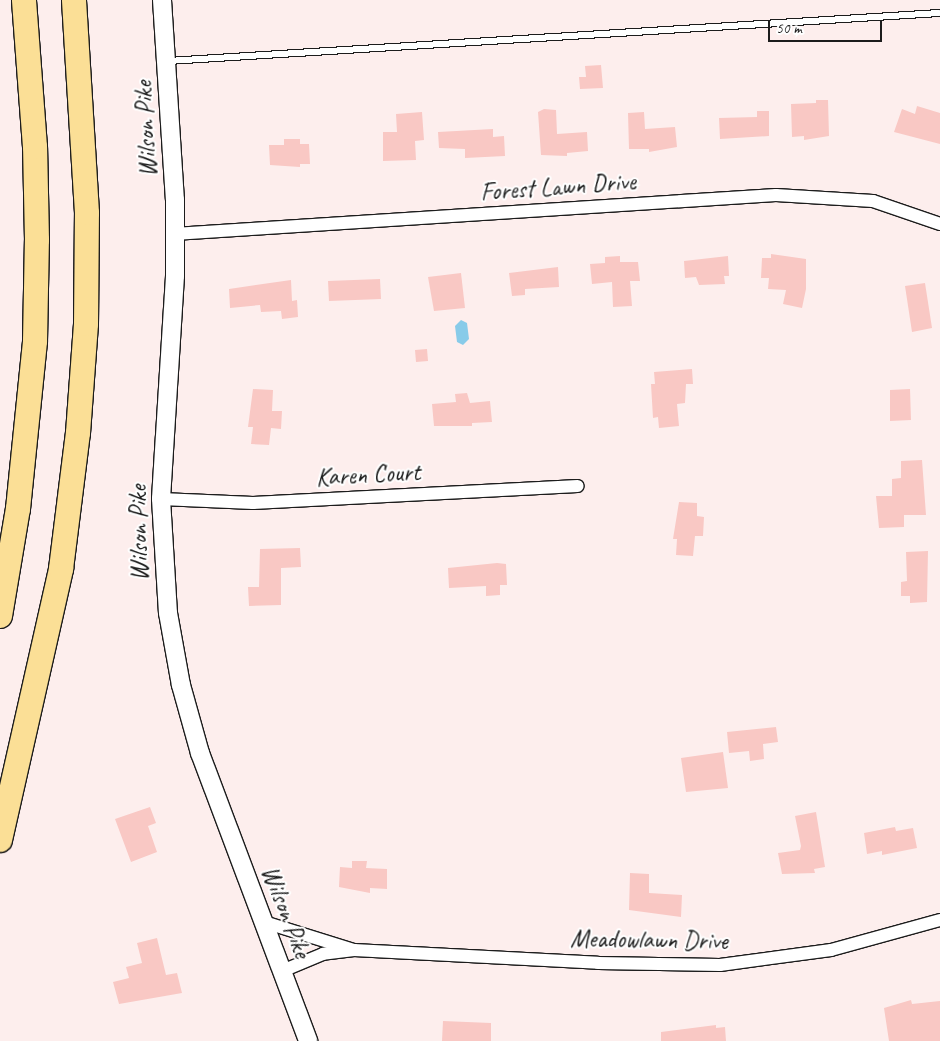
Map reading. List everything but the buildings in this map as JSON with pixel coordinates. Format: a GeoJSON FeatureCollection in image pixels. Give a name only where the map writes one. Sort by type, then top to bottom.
{"type":"FeatureCollection","features":[{"type":"Feature","properties":{"kind":"highway"},"geometry":{"type":"LineString","coordinates":[[0,616],[21,486],[35,323],[35,147],[24,0]]}},
{"type":"Feature","properties":{"kind":"highway"},"geometry":{"type":"LineString","coordinates":[[0,840],[59,578],[78,433],[86,324],[87,213],[74,0]]}},
{"type":"Feature","properties":{"kind":"main road","name":"Wilson Pike"},"geometry":{"type":"LineString","coordinates":[[162,0],[168,61],[174,234],[161,499],[165,594],[184,700],[205,769],[308,1041]]}},
{"type":"Feature","properties":{"kind":"street","name":"Forest Lawn Drive"},"geometry":{"type":"LineString","coordinates":[[174,234],[776,195],[873,201],[940,224]]}},
{"type":"Feature","properties":{"kind":"street","name":"Karen Court"},"geometry":{"type":"LineString","coordinates":[[161,499],[253,503],[578,486]]}},
{"type":"Feature","properties":{"kind":"street","name":"Meadowlawn Drive"},"geometry":{"type":"LineString","coordinates":[[282,971],[324,954],[354,950],[598,963],[720,966],[831,950],[940,920]]}},
{"type":"Feature","properties":{"kind":"street","name":"Meadowlawn Drive"},"geometry":{"type":"LineString","coordinates":[[264,922],[354,950]]}},
{"type":"Feature","properties":{"kind":"lane"},"geometry":{"type":"LineString","coordinates":[[168,61],[940,14]]}},
{"type":"Feature","properties":{"kind":"water"},"geometry":{"type":"Polygon","coordinates":[[[461,320],[467,323],[469,339],[463,345],[457,342],[455,326],[461,320]]]}}]}
